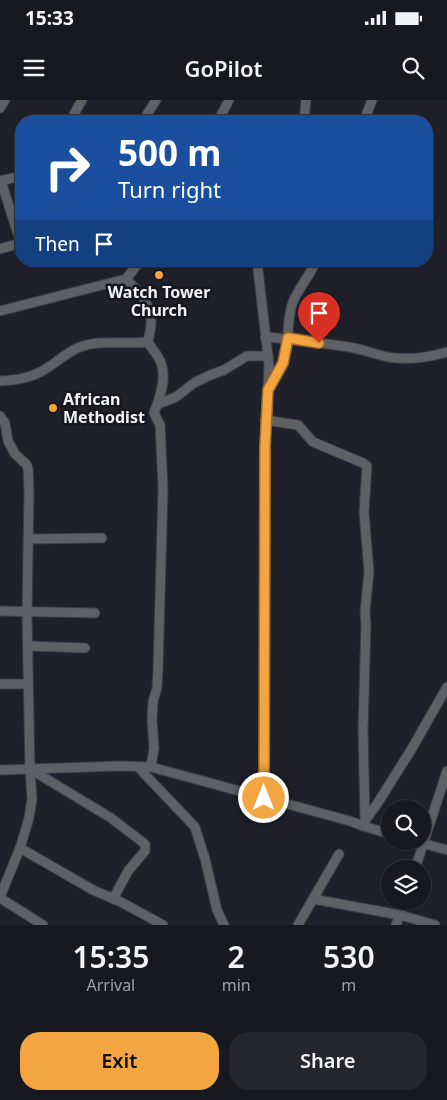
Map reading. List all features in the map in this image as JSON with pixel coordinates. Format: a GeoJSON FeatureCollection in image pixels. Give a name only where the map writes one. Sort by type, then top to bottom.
{"type":"FeatureCollection","features":[{"type":"Feature","properties":{"kind":"street"},"geometry":{"type":"LineString","coordinates":[[0,108],[5,100]]}},
{"type":"Feature","properties":{"kind":"street"},"geometry":{"type":"LineString","coordinates":[[73,115],[82,100]]}},
{"type":"Feature","properties":{"kind":"street"},"geometry":{"type":"LineString","coordinates":[[147,115],[156,100]]}},
{"type":"Feature","properties":{"kind":"street"},"geometry":{"type":"LineString","coordinates":[[221,115],[228,100]]}},
{"type":"Feature","properties":{"kind":"street"},"geometry":{"type":"LineString","coordinates":[[305,115],[306,100]]}},
{"type":"Feature","properties":{"kind":"street"},"geometry":{"type":"LineString","coordinates":[[366,115],[372,100]]}},
{"type":"Feature","properties":{"kind":"street"},"geometry":{"type":"LineString","coordinates":[[15,177],[0,181],[15,225]]}},
{"type":"Feature","properties":{"kind":"street"},"geometry":{"type":"LineString","coordinates":[[0,248],[15,244]]}},
{"type":"Feature","properties":{"kind":"street"},"geometry":{"type":"LineString","coordinates":[[0,311],[126,279],[135,267]]}},
{"type":"Feature","properties":{"kind":"street"},"geometry":{"type":"LineString","coordinates":[[258,267],[268,356],[268,390],[265,420],[264,798]]}},
{"type":"Feature","properties":{"kind":"street"},"geometry":{"type":"LineString","coordinates":[[268,390],[283,363],[288,338],[289,317],[293,303],[313,267]]}},
{"type":"Feature","properties":{"kind":"street"},"geometry":{"type":"LineString","coordinates":[[126,279],[149,307],[151,323],[148,342],[158,358],[163,371],[158,404],[154,412],[160,429],[163,508],[158,670],[157,688],[153,702],[154,748],[151,767]]}},
{"type":"Feature","properties":{"kind":"street"},"geometry":{"type":"LineString","coordinates":[[265,337],[288,338],[398,358],[411,359],[447,352]]}},
{"type":"Feature","properties":{"kind":"street"},"geometry":{"type":"LineString","coordinates":[[0,381],[27,378],[49,368],[67,353],[90,344],[148,342]]}},
{"type":"Feature","properties":{"kind":"street"},"geometry":{"type":"LineString","coordinates":[[158,404],[176,397],[194,383],[224,370],[247,356],[268,356]]}},
{"type":"Feature","properties":{"kind":"street"},"geometry":{"type":"LineString","coordinates":[[0,416],[5,422],[8,441],[15,454],[28,468],[27,611],[32,799],[30,818],[0,898],[43,925]]}},
{"type":"Feature","properties":{"kind":"street"},"geometry":{"type":"LineString","coordinates":[[265,420],[298,425],[313,442],[363,462],[367,466],[364,512],[369,572],[365,612],[364,823]]}},
{"type":"Feature","properties":{"kind":"street"},"geometry":{"type":"LineString","coordinates":[[28,539],[102,538]]}},
{"type":"Feature","properties":{"kind":"street"},"geometry":{"type":"LineString","coordinates":[[0,611],[95,613]]}},
{"type":"Feature","properties":{"kind":"street"},"geometry":{"type":"LineString","coordinates":[[28,646],[85,648]]}},
{"type":"Feature","properties":{"kind":"street"},"geometry":{"type":"LineString","coordinates":[[0,684],[28,684]]}},
{"type":"Feature","properties":{"kind":"street"},"geometry":{"type":"LineString","coordinates":[[364,823],[378,804],[447,687]]}},
{"type":"Feature","properties":{"kind":"street"},"geometry":{"type":"LineString","coordinates":[[0,770],[120,766],[151,767],[350,821],[364,823],[381,830]]}},
{"type":"Feature","properties":{"kind":"street"},"geometry":{"type":"LineString","coordinates":[[138,767],[195,827],[217,910],[224,925]]}},
{"type":"Feature","properties":{"kind":"street"},"geometry":{"type":"LineString","coordinates":[[30,769],[111,818],[145,844],[145,851],[120,883],[113,899]]}},
{"type":"Feature","properties":{"kind":"street"},"geometry":{"type":"LineString","coordinates":[[431,813],[447,771]]}},
{"type":"Feature","properties":{"kind":"street"},"geometry":{"type":"LineString","coordinates":[[431,845],[447,850]]}},
{"type":"Feature","properties":{"kind":"street"},"geometry":{"type":"LineString","coordinates":[[20,848],[93,890],[132,907],[164,925]]}},
{"type":"Feature","properties":{"kind":"street"},"geometry":{"type":"LineString","coordinates":[[298,925],[340,854]]}},
{"type":"Feature","properties":{"kind":"street"},"geometry":{"type":"LineString","coordinates":[[313,899],[400,915],[435,925]]}},
{"type":"Feature","properties":{"kind":"street"},"geometry":{"type":"LineString","coordinates":[[396,925],[402,910]]}},
{"type":"Feature","properties":{"kind":"place","name":"Watch Tower Church"},"geometry":{"type":"Point","coordinates":[159,275]}},
{"type":"Feature","properties":{"kind":"place","name":"African Methodist"},"geometry":{"type":"Point","coordinates":[53,408]}},
{"type":"Feature","properties":{"kind":"route"},"geometry":{"type":"LineString","coordinates":[[264,798],[265,420],[268,390],[283,363],[288,338],[319,343]]}}]}
